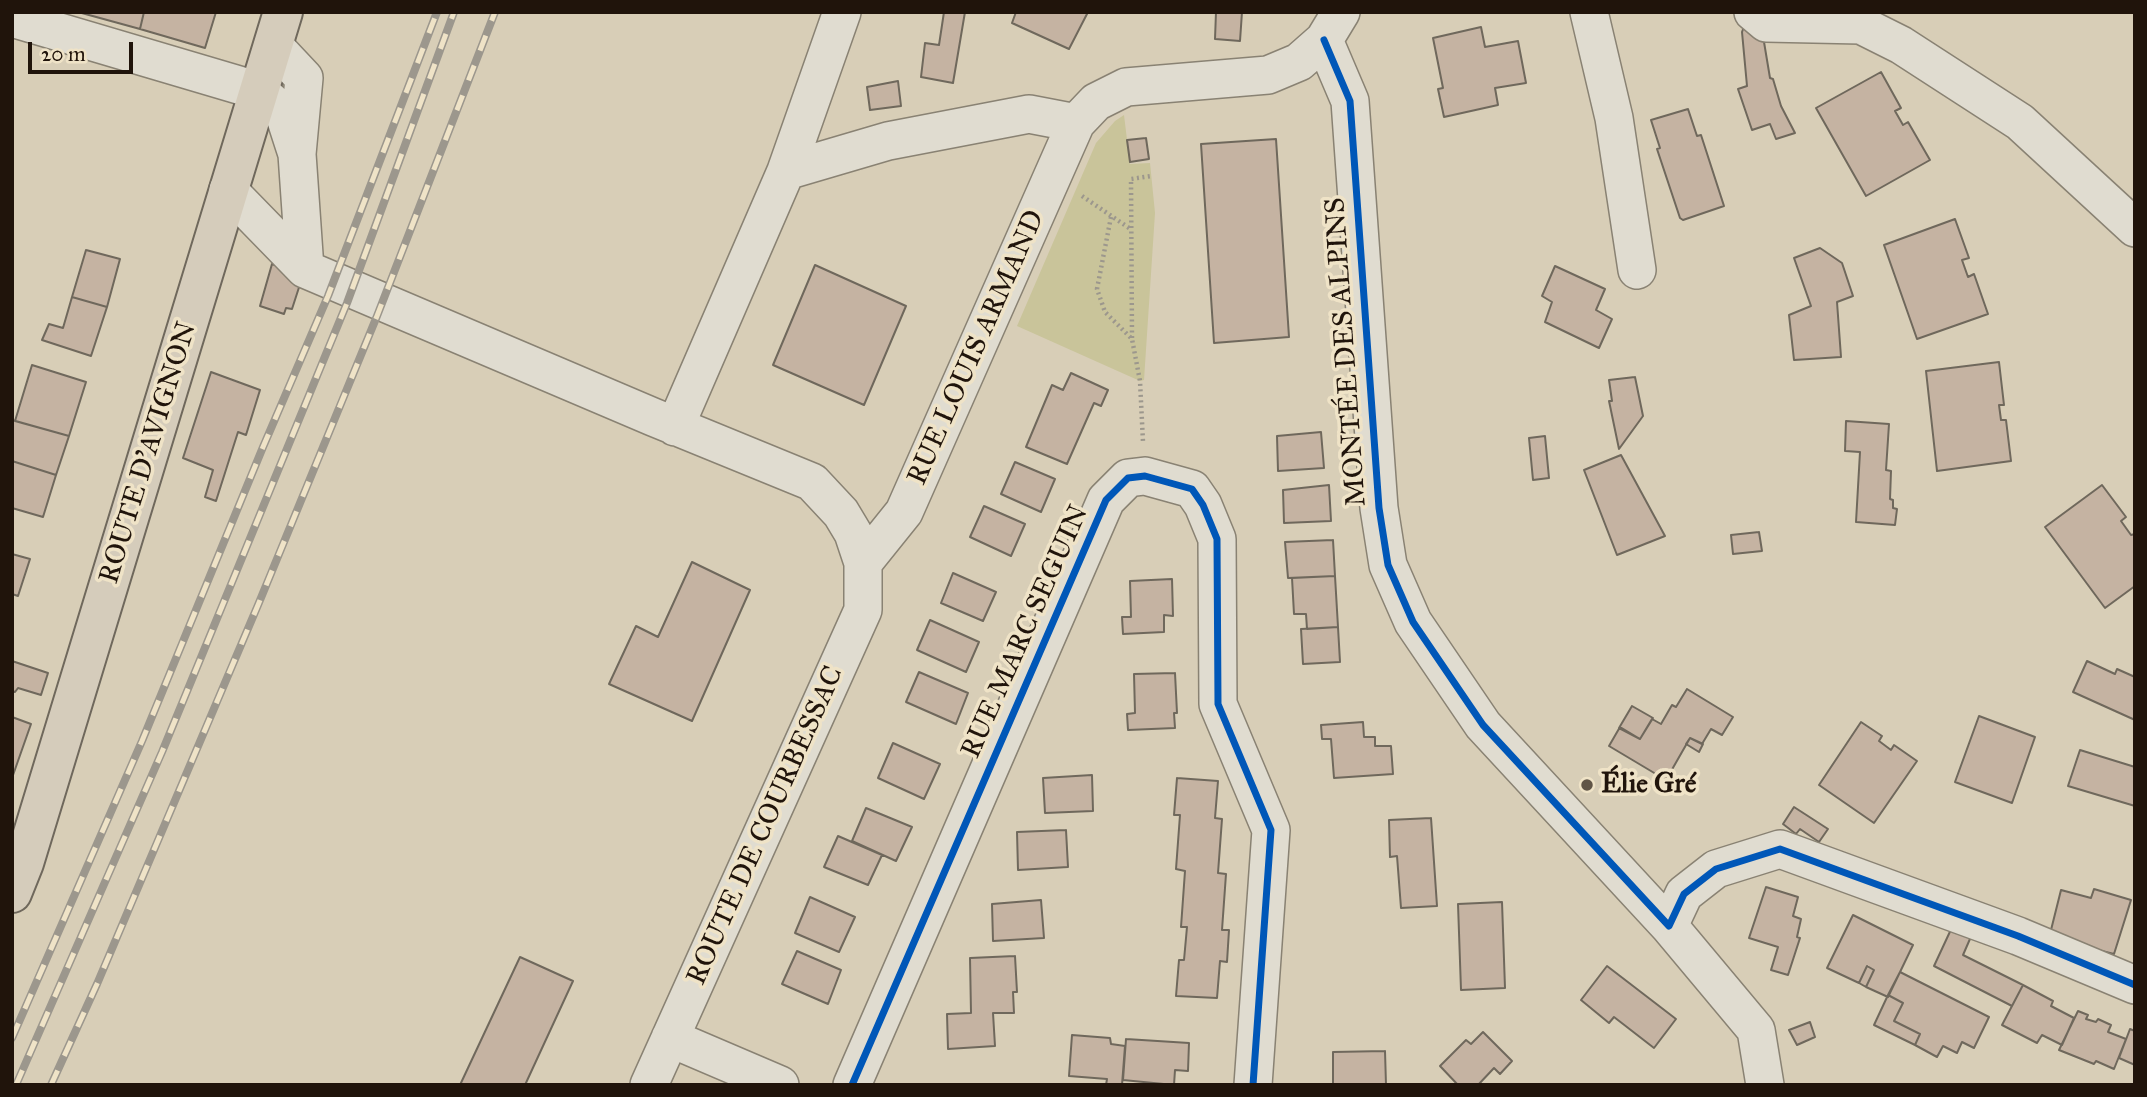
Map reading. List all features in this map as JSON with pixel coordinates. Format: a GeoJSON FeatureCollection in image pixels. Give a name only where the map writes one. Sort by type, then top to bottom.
{"type":"FeatureCollection","features":[{"type":"Feature","properties":{"kind":"main road","name":"ROUTE D'AVIGNON"},"geometry":{"type":"LineString","coordinates":[[12,893],[24,863],[278,29]]}},
{"type":"Feature","properties":{"kind":"street"},"geometry":{"type":"LineString","coordinates":[[675,427],[786,171],[842,12]]}},
{"type":"Feature","properties":{"kind":"street"},"geometry":{"type":"LineString","coordinates":[[1589,12],[1614,118],[1637,270]]}},
{"type":"Feature","properties":{"kind":"street"},"geometry":{"type":"LineString","coordinates":[[1752,12],[1766,23],[1861,26],[1901,45],[2020,122],[2135,229]]}},
{"type":"Feature","properties":{"kind":"street"},"geometry":{"type":"LineString","coordinates":[[12,18],[259,91],[285,117],[297,153]]}},
{"type":"Feature","properties":{"kind":"street","name":"MONTÉE DES ALPINS"},"geometry":{"type":"LineString","coordinates":[[1076,124],[1096,102],[1126,87],[1268,75],[1298,62],[1333,26]]}},
{"type":"Feature","properties":{"kind":"street","name":"MONTÉE DES ALPINS"},"geometry":{"type":"LineString","coordinates":[[1333,26],[1350,101],[1379,508],[1388,565],[1413,622],[1483,725],[1669,926],[1756,1030],[1765,1085]]}},
{"type":"Feature","properties":{"kind":"street"},"geometry":{"type":"LineString","coordinates":[[278,29],[304,78],[297,153],[305,269]]}},
{"type":"Feature","properties":{"kind":"street"},"geometry":{"type":"LineString","coordinates":[[786,171],[888,141],[1029,114],[1076,124]]}},
{"type":"Feature","properties":{"kind":"street","name":"RUE LOUIS ARMAND"},"geometry":{"type":"LineString","coordinates":[[863,563],[904,512],[1076,124]]}},
{"type":"Feature","properties":{"kind":"street"},"geometry":{"type":"LineString","coordinates":[[228,190],[305,269]]}},
{"type":"Feature","properties":{"kind":"street","name":"ROUTE DE COURBESSAC"},"geometry":{"type":"LineString","coordinates":[[305,269],[675,427],[812,482],[841,513],[853,533],[863,563],[863,610],[649,1085]]}},
{"type":"Feature","properties":{"kind":"street"},"geometry":{"type":"LineString","coordinates":[[1145,476],[1192,489],[1203,505],[1217,539],[1218,704],[1271,830],[1253,1085]]}},
{"type":"Feature","properties":{"kind":"street","name":"RUE MARC SEGUIN"},"geometry":{"type":"LineString","coordinates":[[852,1085],[1106,500],[1128,478],[1145,476]]}},
{"type":"Feature","properties":{"kind":"street"},"geometry":{"type":"LineString","coordinates":[[1669,926],[1684,894],[1716,869],[1780,849],[2018,936],[2135,985]]}},
{"type":"Feature","properties":{"kind":"street"},"geometry":{"type":"LineString","coordinates":[[670,1038],[780,1085]]}},
{"type":"Feature","properties":{"kind":"path"},"geometry":{"type":"LineString","coordinates":[[1145,476],[1140,381],[1132,339],[1132,179],[1151,176]]}},
{"type":"Feature","properties":{"kind":"path"},"geometry":{"type":"LineString","coordinates":[[1051,181],[1076,188],[1084,199],[1132,230]]}},
{"type":"Feature","properties":{"kind":"path"},"geometry":{"type":"LineString","coordinates":[[1111,216],[1097,289],[1105,312],[1132,339]]}},
{"type":"Feature","properties":{"kind":"shaded area"},"geometry":{"type":"Polygon","coordinates":[[[1124,115],[1130,164],[1150,163],[1155,213],[1144,380],[1140,381],[1017,326],[1096,143],[1115,121],[1124,115]]]}},
{"type":"Feature","properties":{"kind":"building"},"geometry":{"type":"Polygon","coordinates":[[[78,12],[144,12],[140,29],[78,12]]]}},
{"type":"Feature","properties":{"kind":"building"},"geometry":{"type":"Polygon","coordinates":[[[144,12],[216,12],[205,48],[140,29],[144,12]]]}},
{"type":"Feature","properties":{"kind":"building"},"geometry":{"type":"Polygon","coordinates":[[[944,12],[965,12],[953,83],[921,77],[925,43],[939,45],[944,12]]]}},
{"type":"Feature","properties":{"kind":"building"},"geometry":{"type":"Polygon","coordinates":[[[1016,12],[1088,12],[1069,49],[1012,23],[1016,12]]]}},
{"type":"Feature","properties":{"kind":"building"},"geometry":{"type":"Polygon","coordinates":[[[1216,12],[1242,12],[1240,41],[1215,39],[1216,12]]]}},
{"type":"Feature","properties":{"kind":"building"},"geometry":{"type":"Polygon","coordinates":[[[1746,21],[1760,33],[1764,42],[1770,78],[1773,79],[1781,106],[1795,133],[1776,139],[1770,124],[1752,130],[1738,89],[1747,86],[1742,32],[1746,21]]]}},
{"type":"Feature","properties":{"kind":"building"},"geometry":{"type":"Polygon","coordinates":[[[1481,27],[1485,47],[1518,41],[1526,83],[1495,88],[1498,105],[1444,117],[1438,89],[1443,88],[1433,38],[1481,27]]]}},
{"type":"Feature","properties":{"kind":"building"},"geometry":{"type":"Polygon","coordinates":[[[1881,72],[1901,108],[1895,111],[1903,125],[1908,122],[1930,160],[1866,196],[1816,108],[1881,72]]]}},
{"type":"Feature","properties":{"kind":"building"},"geometry":{"type":"Polygon","coordinates":[[[898,81],[901,106],[870,110],[867,87],[898,81]]]}},
{"type":"Feature","properties":{"kind":"building"},"geometry":{"type":"Polygon","coordinates":[[[1688,109],[1697,136],[1701,135],[1724,206],[1683,220],[1680,218],[1657,149],[1660,148],[1651,120],[1688,109]]]}},
{"type":"Feature","properties":{"kind":"building"},"geometry":{"type":"Polygon","coordinates":[[[1146,138],[1149,159],[1130,162],[1127,140],[1146,138]]]}},
{"type":"Feature","properties":{"kind":"building"},"geometry":{"type":"Polygon","coordinates":[[[1276,139],[1289,337],[1214,343],[1201,144],[1276,139]]]}},
{"type":"Feature","properties":{"kind":"building"},"geometry":{"type":"Polygon","coordinates":[[[1955,219],[1969,258],[1962,260],[1968,277],[1974,274],[1988,314],[1917,339],[1884,245],[1955,219]]]}},
{"type":"Feature","properties":{"kind":"building"},"geometry":{"type":"Polygon","coordinates":[[[1820,248],[1842,263],[1853,296],[1837,302],[1841,357],[1794,360],[1789,315],[1811,306],[1794,258],[1820,248]]]}},
{"type":"Feature","properties":{"kind":"building"},"geometry":{"type":"Polygon","coordinates":[[[86,250],[120,259],[107,307],[72,297],[86,250]]]}},
{"type":"Feature","properties":{"kind":"building"},"geometry":{"type":"Polygon","coordinates":[[[272,264],[303,275],[292,309],[286,308],[284,314],[260,306],[272,264]]]}},
{"type":"Feature","properties":{"kind":"building"},"geometry":{"type":"Polygon","coordinates":[[[815,265],[906,306],[864,405],[773,365],[815,265]]]}},
{"type":"Feature","properties":{"kind":"building"},"geometry":{"type":"Polygon","coordinates":[[[1555,266],[1605,289],[1596,310],[1612,319],[1599,348],[1545,322],[1552,302],[1542,296],[1555,266]]]}},
{"type":"Feature","properties":{"kind":"building"},"geometry":{"type":"Polygon","coordinates":[[[72,297],[107,307],[91,356],[42,340],[49,324],[63,328],[72,297]]]}},
{"type":"Feature","properties":{"kind":"building"},"geometry":{"type":"Polygon","coordinates":[[[1999,362],[2004,405],[1999,405],[2001,420],[2006,420],[2011,461],[1937,471],[1926,371],[1999,362]]]}},
{"type":"Feature","properties":{"kind":"building"},"geometry":{"type":"Polygon","coordinates":[[[32,365],[86,382],[69,436],[15,421],[32,365]]]}},
{"type":"Feature","properties":{"kind":"building"},"geometry":{"type":"Polygon","coordinates":[[[211,372],[260,390],[246,435],[238,432],[216,501],[205,497],[213,470],[183,458],[211,372]]]}},
{"type":"Feature","properties":{"kind":"building"},"geometry":{"type":"Polygon","coordinates":[[[1071,373],[1108,390],[1101,406],[1094,403],[1067,464],[1026,447],[1052,385],[1063,390],[1071,373]]]}},
{"type":"Feature","properties":{"kind":"building"},"geometry":{"type":"Polygon","coordinates":[[[1635,377],[1643,416],[1619,449],[1609,401],[1612,401],[1609,380],[1635,377]]]}},
{"type":"Feature","properties":{"kind":"building"},"geometry":{"type":"Polygon","coordinates":[[[12,420],[69,436],[56,475],[12,461],[12,420]]]}},
{"type":"Feature","properties":{"kind":"building"},"geometry":{"type":"Polygon","coordinates":[[[1846,421],[1889,424],[1886,470],[1891,471],[1890,499],[1893,500],[1893,508],[1897,509],[1895,525],[1856,522],[1860,452],[1845,451],[1846,421]]]}},
{"type":"Feature","properties":{"kind":"building"},"geometry":{"type":"Polygon","coordinates":[[[1321,432],[1324,468],[1278,471],[1277,436],[1321,432]]]}},
{"type":"Feature","properties":{"kind":"building"},"geometry":{"type":"Polygon","coordinates":[[[1545,436],[1549,478],[1533,480],[1529,438],[1545,436]]]}},
{"type":"Feature","properties":{"kind":"building"},"geometry":{"type":"Polygon","coordinates":[[[1621,455],[1665,536],[1617,555],[1584,470],[1621,455]]]}},
{"type":"Feature","properties":{"kind":"building"},"geometry":{"type":"Polygon","coordinates":[[[12,461],[56,475],[43,517],[12,508],[12,461]]]}},
{"type":"Feature","properties":{"kind":"building"},"geometry":{"type":"Polygon","coordinates":[[[1015,462],[1055,479],[1041,512],[1001,494],[1015,462]]]}},
{"type":"Feature","properties":{"kind":"building"},"geometry":{"type":"Polygon","coordinates":[[[1329,485],[1331,521],[1284,523],[1283,490],[1329,485]]]}},
{"type":"Feature","properties":{"kind":"building"},"geometry":{"type":"Polygon","coordinates":[[[2102,485],[2126,517],[2121,521],[2131,535],[2135,534],[2135,586],[2105,608],[2045,527],[2102,485]]]}},
{"type":"Feature","properties":{"kind":"building"},"geometry":{"type":"Polygon","coordinates":[[[984,506],[1025,524],[1011,556],[970,537],[984,506]]]}},
{"type":"Feature","properties":{"kind":"building"},"geometry":{"type":"Polygon","coordinates":[[[1759,532],[1762,551],[1733,554],[1731,535],[1759,532]]]}},
{"type":"Feature","properties":{"kind":"building"},"geometry":{"type":"Polygon","coordinates":[[[1333,540],[1335,576],[1288,578],[1285,542],[1333,540]]]}},
{"type":"Feature","properties":{"kind":"building"},"geometry":{"type":"Polygon","coordinates":[[[12,554],[30,559],[18,596],[12,594],[12,554]]]}},
{"type":"Feature","properties":{"kind":"building"},"geometry":{"type":"Polygon","coordinates":[[[692,562],[750,590],[692,721],[609,684],[636,626],[658,637],[692,562]]]}},
{"type":"Feature","properties":{"kind":"building"},"geometry":{"type":"Polygon","coordinates":[[[953,573],[996,592],[983,621],[941,603],[953,573]]]}},
{"type":"Feature","properties":{"kind":"building"},"geometry":{"type":"Polygon","coordinates":[[[1335,576],[1338,627],[1307,629],[1306,614],[1294,614],[1292,578],[1335,576]]]}},
{"type":"Feature","properties":{"kind":"building"},"geometry":{"type":"Polygon","coordinates":[[[1172,579],[1173,616],[1164,615],[1164,632],[1123,634],[1122,617],[1131,617],[1130,581],[1172,579]]]}},
{"type":"Feature","properties":{"kind":"building"},"geometry":{"type":"Polygon","coordinates":[[[930,620],[979,642],[966,672],[917,650],[930,620]]]}},
{"type":"Feature","properties":{"kind":"building"},"geometry":{"type":"Polygon","coordinates":[[[1338,627],[1340,662],[1303,664],[1301,629],[1338,627]]]}},
{"type":"Feature","properties":{"kind":"building"},"geometry":{"type":"Polygon","coordinates":[[[12,661],[48,673],[41,695],[18,688],[15,692],[12,691],[12,661]]]}},
{"type":"Feature","properties":{"kind":"building"},"geometry":{"type":"Polygon","coordinates":[[[2087,661],[2115,674],[2117,669],[2135,677],[2135,720],[2073,692],[2087,661]]]}},
{"type":"Feature","properties":{"kind":"building"},"geometry":{"type":"Polygon","coordinates":[[[919,672],[968,693],[956,724],[906,702],[919,672]]]}},
{"type":"Feature","properties":{"kind":"building"},"geometry":{"type":"Polygon","coordinates":[[[1175,673],[1175,728],[1128,730],[1127,714],[1135,713],[1134,674],[1175,673]]]}},
{"type":"Feature","properties":{"kind":"building"},"geometry":{"type":"Polygon","coordinates":[[[1687,689],[1733,717],[1722,735],[1711,729],[1702,744],[1690,738],[1666,780],[1609,746],[1620,727],[1640,739],[1652,719],[1661,724],[1672,705],[1676,707],[1687,689]]]}},
{"type":"Feature","properties":{"kind":"building"},"geometry":{"type":"Polygon","coordinates":[[[1632,706],[1653,718],[1640,739],[1619,728],[1632,706]]]}},
{"type":"Feature","properties":{"kind":"building"},"geometry":{"type":"Polygon","coordinates":[[[1979,716],[2035,737],[2012,803],[1955,782],[1979,716]]]}},
{"type":"Feature","properties":{"kind":"building"},"geometry":{"type":"Polygon","coordinates":[[[12,717],[31,724],[12,778],[12,717]]]}},
{"type":"Feature","properties":{"kind":"building"},"geometry":{"type":"Polygon","coordinates":[[[1363,722],[1364,737],[1375,737],[1375,746],[1391,746],[1393,774],[1334,778],[1331,739],[1322,739],[1321,725],[1363,722]]]}},
{"type":"Feature","properties":{"kind":"building"},"geometry":{"type":"Polygon","coordinates":[[[1861,722],[1882,736],[1879,741],[1891,750],[1894,745],[1917,761],[1874,823],[1819,785],[1861,722]]]}},
{"type":"Feature","properties":{"kind":"building"},"geometry":{"type":"Polygon","coordinates":[[[1690,738],[1703,744],[1699,752],[1686,744],[1690,738]]]}},
{"type":"Feature","properties":{"kind":"building"},"geometry":{"type":"Polygon","coordinates":[[[893,743],[940,764],[924,799],[878,778],[893,743]]]}},
{"type":"Feature","properties":{"kind":"building"},"geometry":{"type":"Polygon","coordinates":[[[2080,750],[2135,767],[2135,806],[2068,786],[2080,750]]]}},
{"type":"Feature","properties":{"kind":"building"},"geometry":{"type":"Polygon","coordinates":[[[1092,775],[1093,811],[1045,813],[1043,778],[1092,775]]]}},
{"type":"Feature","properties":{"kind":"building"},"geometry":{"type":"Polygon","coordinates":[[[1177,778],[1218,781],[1215,818],[1222,819],[1218,873],[1226,874],[1222,930],[1229,930],[1227,962],[1220,961],[1217,998],[1176,996],[1179,960],[1184,960],[1187,927],[1181,927],[1185,871],[1176,869],[1180,815],[1174,815],[1177,778]]]}},
{"type":"Feature","properties":{"kind":"building"},"geometry":{"type":"Polygon","coordinates":[[[1794,807],[1828,829],[1819,842],[1800,829],[1796,834],[1783,824],[1794,807]]]}},
{"type":"Feature","properties":{"kind":"building"},"geometry":{"type":"Polygon","coordinates":[[[866,808],[912,827],[896,861],[852,841],[866,808]]]}},
{"type":"Feature","properties":{"kind":"building"},"geometry":{"type":"Polygon","coordinates":[[[1431,818],[1437,906],[1401,908],[1397,856],[1390,857],[1389,820],[1431,818]]]}},
{"type":"Feature","properties":{"kind":"building"},"geometry":{"type":"Polygon","coordinates":[[[1066,830],[1068,867],[1018,870],[1017,832],[1066,830]]]}},
{"type":"Feature","properties":{"kind":"building"},"geometry":{"type":"Polygon","coordinates":[[[838,836],[882,855],[868,885],[824,867],[838,836]]]}},
{"type":"Feature","properties":{"kind":"building"},"geometry":{"type":"Polygon","coordinates":[[[1766,887],[1798,897],[1793,916],[1801,919],[1797,937],[1800,938],[1788,975],[1771,970],[1778,947],[1749,938],[1766,887]]]}},
{"type":"Feature","properties":{"kind":"building"},"geometry":{"type":"Polygon","coordinates":[[[2094,889],[2131,900],[2114,954],[2049,938],[2061,890],[2091,898],[2094,889]]]}},
{"type":"Feature","properties":{"kind":"building"},"geometry":{"type":"Polygon","coordinates":[[[810,897],[855,917],[839,952],[795,933],[810,897]]]}},
{"type":"Feature","properties":{"kind":"building"},"geometry":{"type":"Polygon","coordinates":[[[1041,900],[1044,938],[993,941],[992,904],[1041,900]]]}},
{"type":"Feature","properties":{"kind":"building"},"geometry":{"type":"Polygon","coordinates":[[[1502,902],[1505,988],[1461,990],[1458,904],[1502,902]]]}},
{"type":"Feature","properties":{"kind":"building"},"geometry":{"type":"Polygon","coordinates":[[[1853,915],[1913,945],[1888,997],[1866,987],[1874,970],[1867,966],[1859,983],[1827,968],[1853,915]]]}},
{"type":"Feature","properties":{"kind":"building"},"geometry":{"type":"Polygon","coordinates":[[[1954,923],[1973,932],[1963,955],[2023,985],[2012,1006],[1934,966],[1954,923]]]}},
{"type":"Feature","properties":{"kind":"building"},"geometry":{"type":"Polygon","coordinates":[[[797,951],[841,970],[828,1004],[782,984],[797,951]]]}},
{"type":"Feature","properties":{"kind":"building"},"geometry":{"type":"Polygon","coordinates":[[[1015,956],[1017,992],[1013,992],[1014,1013],[993,1013],[995,1046],[948,1049],[947,1014],[971,1013],[970,958],[1015,956]]]}},
{"type":"Feature","properties":{"kind":"building"},"geometry":{"type":"Polygon","coordinates":[[[520,957],[573,981],[525,1085],[460,1085],[520,957]]]}},
{"type":"Feature","properties":{"kind":"building"},"geometry":{"type":"Polygon","coordinates":[[[1607,966],[1676,1019],[1654,1048],[1614,1017],[1609,1023],[1581,1000],[1607,966]]]}},
{"type":"Feature","properties":{"kind":"building"},"geometry":{"type":"Polygon","coordinates":[[[1867,966],[1874,970],[1866,987],[1859,983],[1867,966]]]}},
{"type":"Feature","properties":{"kind":"building"},"geometry":{"type":"Polygon","coordinates":[[[1900,972],[1989,1017],[1974,1048],[1962,1042],[1957,1053],[1943,1046],[1937,1057],[1915,1045],[1920,1034],[1894,1021],[1903,1003],[1888,995],[1900,972]]]}},
{"type":"Feature","properties":{"kind":"building"},"geometry":{"type":"Polygon","coordinates":[[[2023,985],[2053,1001],[2051,1006],[2074,1018],[2062,1045],[2042,1035],[2037,1043],[2002,1025],[2023,985]]]}},
{"type":"Feature","properties":{"kind":"building"},"geometry":{"type":"Polygon","coordinates":[[[1888,995],[1903,1003],[1894,1021],[1920,1034],[1915,1045],[1874,1025],[1888,995]]]}},
{"type":"Feature","properties":{"kind":"building"},"geometry":{"type":"Polygon","coordinates":[[[2078,1011],[2088,1015],[2086,1019],[2096,1022],[2098,1019],[2111,1025],[2108,1032],[2126,1039],[2114,1069],[2059,1050],[2078,1011]]]}},
{"type":"Feature","properties":{"kind":"building"},"geometry":{"type":"Polygon","coordinates":[[[1810,1022],[1815,1037],[1797,1045],[1789,1030],[1810,1022]]]}},
{"type":"Feature","properties":{"kind":"building"},"geometry":{"type":"Polygon","coordinates":[[[2130,1029],[2135,1031],[2135,1065],[2119,1058],[2130,1029]]]}},
{"type":"Feature","properties":{"kind":"building"},"geometry":{"type":"Polygon","coordinates":[[[1483,1032],[1512,1061],[1500,1074],[1494,1068],[1478,1085],[1458,1085],[1440,1066],[1466,1040],[1471,1044],[1483,1032]]]}},
{"type":"Feature","properties":{"kind":"building"},"geometry":{"type":"Polygon","coordinates":[[[1072,1035],[1110,1038],[1111,1044],[1125,1046],[1122,1085],[1106,1085],[1107,1079],[1069,1076],[1072,1035]]]}},
{"type":"Feature","properties":{"kind":"building"},"geometry":{"type":"Polygon","coordinates":[[[1126,1039],[1189,1043],[1188,1071],[1175,1070],[1174,1085],[1123,1080],[1126,1039]]]}},
{"type":"Feature","properties":{"kind":"building"},"geometry":{"type":"Polygon","coordinates":[[[1385,1051],[1386,1085],[1333,1085],[1333,1052],[1385,1051]]]}},
{"type":"Feature","properties":{"kind":"railway"},"geometry":{"type":"LineString","coordinates":[[12,1038],[142,741],[328,296],[437,12]]}},
{"type":"Feature","properties":{"kind":"railway"},"geometry":{"type":"LineString","coordinates":[[16,1085],[162,752],[347,303],[454,12]]}},
{"type":"Feature","properties":{"kind":"railway"},"geometry":{"type":"LineString","coordinates":[[51,1085],[97,984],[258,605],[377,316],[495,12]]}},
{"type":"Feature","properties":{"kind":"cycle path"},"geometry":{"type":"LineString","coordinates":[[1324,40],[1350,101],[1379,508],[1388,565],[1413,622],[1483,725],[1669,926],[1684,894],[1716,869],[1780,849],[2018,936],[2135,985]]}},
{"type":"Feature","properties":{"kind":"cycle path"},"geometry":{"type":"LineString","coordinates":[[852,1085],[1106,500],[1128,478],[1145,476],[1192,489],[1203,505],[1217,539],[1218,704],[1271,830],[1253,1085]]}},
{"type":"Feature","properties":{"kind":"place","name":"Élie Gré"},"geometry":{"type":"Point","coordinates":[1587,785]}}]}
